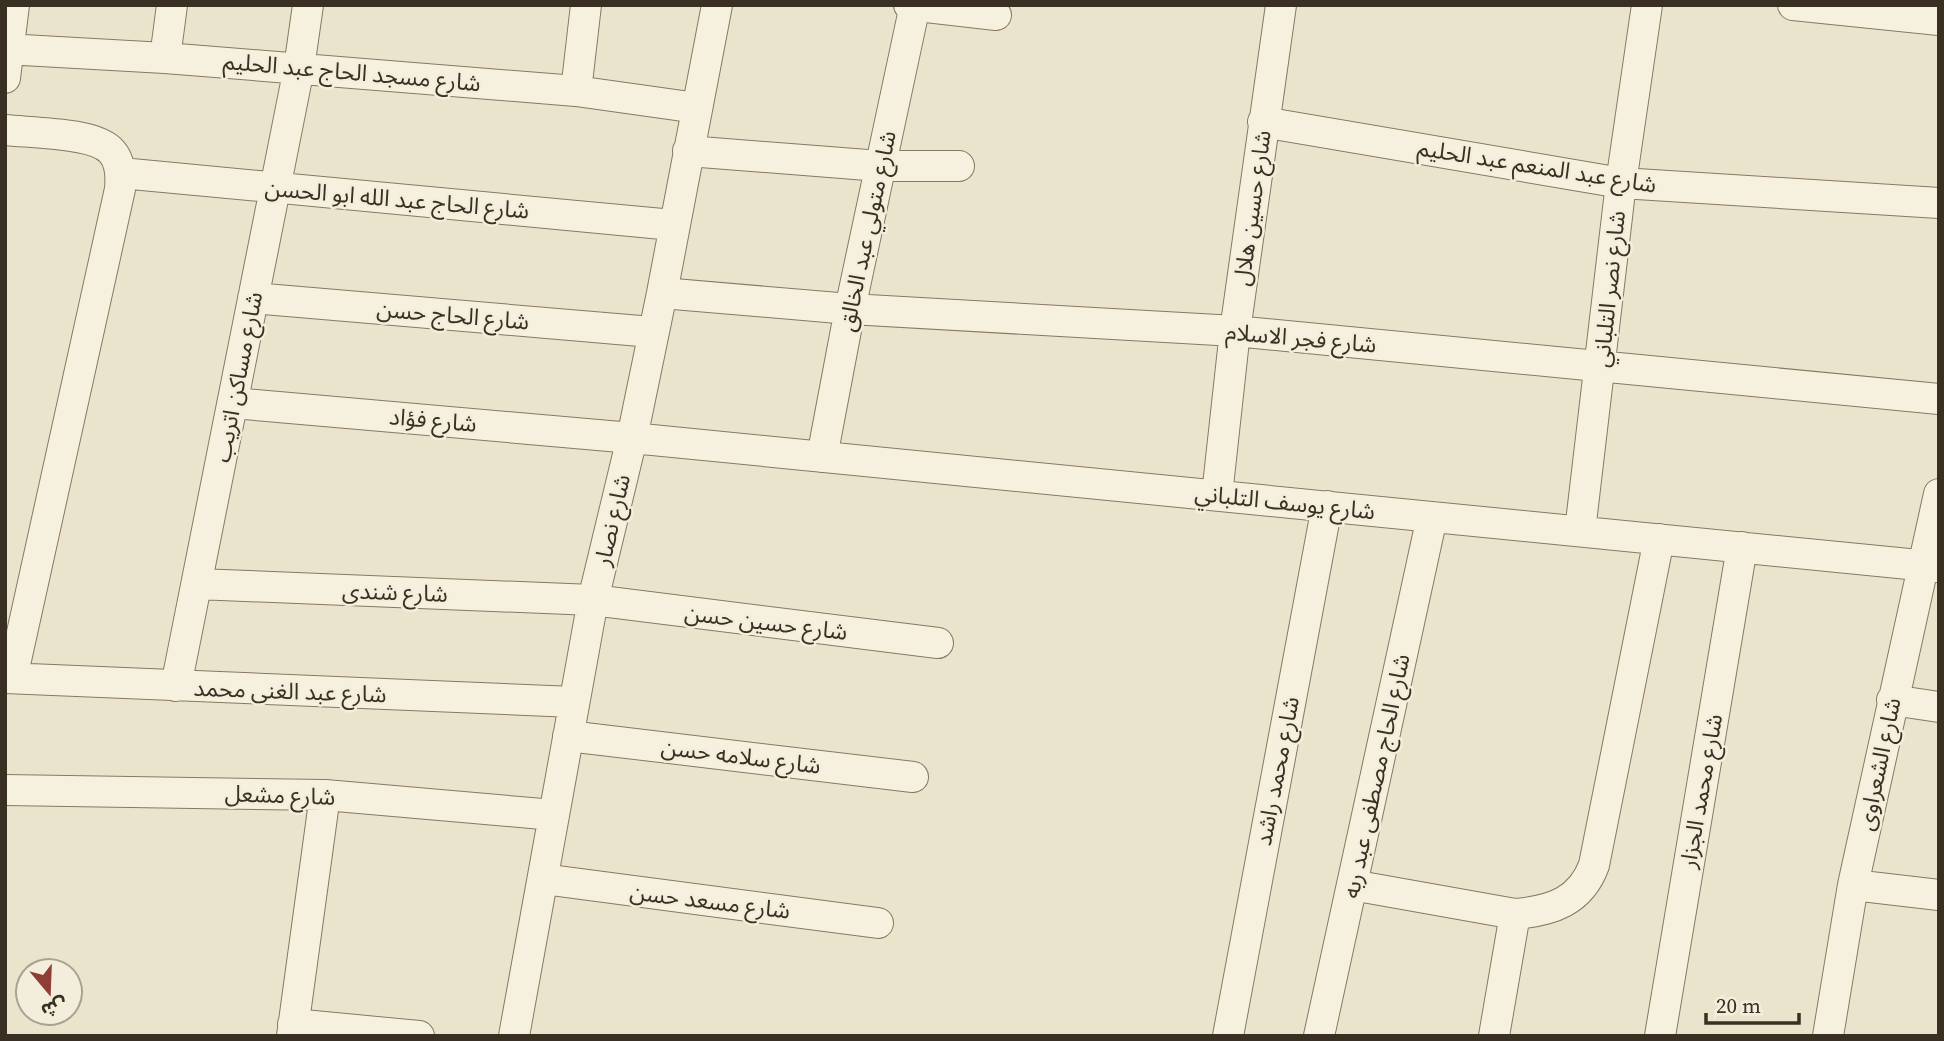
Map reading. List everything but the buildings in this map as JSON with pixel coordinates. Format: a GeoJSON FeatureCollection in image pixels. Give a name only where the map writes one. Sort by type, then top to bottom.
{"type":"FeatureCollection","features":[{"type":"Feature","properties":{"kind":"street"},"geometry":{"type":"LineString","coordinates":[[6,59],[14,5]]}},
{"type":"Feature","properties":{"kind":"street"},"geometry":{"type":"LineString","coordinates":[[165,58],[172,5]]}},
{"type":"Feature","properties":{"kind":"street","name":"شارع مساكن اتريب"},"geometry":{"type":"LineString","coordinates":[[176,686],[299,68],[308,5]]}},
{"type":"Feature","properties":{"kind":"street"},"geometry":{"type":"LineString","coordinates":[[576,91],[586,5]]}},
{"type":"Feature","properties":{"kind":"street","name":"شارع نصار"},"geometry":{"type":"LineString","coordinates":[[514,1036],[593,600],[632,438],[717,5]]}},
{"type":"Feature","properties":{"kind":"street"},"geometry":{"type":"LineString","coordinates":[[909,5],[996,15]]}},
{"type":"Feature","properties":{"kind":"street","name":"شارع حسين هلال"},"geometry":{"type":"LineString","coordinates":[[1217,495],[1235,331],[1281,5]]}},
{"type":"Feature","properties":{"kind":"street","name":"شارع نصر التلباني"},"geometry":{"type":"LineString","coordinates":[[1580,531],[1621,183],[1647,5]]}},
{"type":"Feature","properties":{"kind":"street"},"geometry":{"type":"LineString","coordinates":[[1793,5],[1939,20]]}},
{"type":"Feature","properties":{"kind":"street","name":"شارع متولي عبد الخالق"},"geometry":{"type":"LineString","coordinates":[[822,457],[850,309],[915,6]]}},
{"type":"Feature","properties":{"kind":"street","name":"شارع مسجد الحاج عبد الحليم"},"geometry":{"type":"LineString","coordinates":[[6,59],[165,58],[576,91],[697,108]]}},
{"type":"Feature","properties":{"kind":"street","name":"شارع عبد المنعم عبد الحليم"},"geometry":{"type":"LineString","coordinates":[[1264,122],[1621,183],[1939,203]]}},
{"type":"Feature","properties":{"kind":"street"},"geometry":{"type":"LineString","coordinates":[[5,130],[92,139],[112,152],[121,173],[120,189],[8,678]]}},
{"type":"Feature","properties":{"kind":"street"},"geometry":{"type":"LineString","coordinates":[[688,150],[880,166],[959,166]]}},
{"type":"Feature","properties":{"kind":"street","name":"شارع الحاج عبد الله ابو الحسن"},"geometry":{"type":"LineString","coordinates":[[121,173],[673,225]]}},
{"type":"Feature","properties":{"kind":"street","name":"شارع فجر الاسلام"},"geometry":{"type":"LineString","coordinates":[[662,293],[850,309],[1235,331],[1939,399]]}},
{"type":"Feature","properties":{"kind":"street","name":"شارع الحاج حسن"},"geometry":{"type":"LineString","coordinates":[[253,298],[652,332]]}},
{"type":"Feature","properties":{"kind":"street","name":"شارع فؤاد"},"geometry":{"type":"LineString","coordinates":[[233,403],[632,438]]}},
{"type":"Feature","properties":{"kind":"street","name":"شارع يوسف التلباني"},"geometry":{"type":"LineString","coordinates":[[632,438],[1932,566]]}},
{"type":"Feature","properties":{"kind":"street","name":"شارع الشعراوى"},"geometry":{"type":"LineString","coordinates":[[1828,1036],[1853,885],[1892,700],[1932,566],[1939,494]]}},
{"type":"Feature","properties":{"kind":"street","name":"شارع محمد راشد"},"geometry":{"type":"LineString","coordinates":[[1228,1036],[1326,506]]}},
{"type":"Feature","properties":{"kind":"street","name":"شارع الحاج مصطفى عبد ربه"},"geometry":{"type":"LineString","coordinates":[[1319,1036],[1432,517]]}},
{"type":"Feature","properties":{"kind":"street"},"geometry":{"type":"LineString","coordinates":[[1352,885],[1516,914],[1552,908],[1571,898],[1588,882],[1594,865],[1659,539]]}},
{"type":"Feature","properties":{"kind":"street","name":"شارع محمد الجزار"},"geometry":{"type":"LineString","coordinates":[[1660,1036],[1742,547]]}},
{"type":"Feature","properties":{"kind":"street","name":"شارع شندى"},"geometry":{"type":"LineString","coordinates":[[197,584],[593,600]]}},
{"type":"Feature","properties":{"kind":"street","name":"شارع حسين حسن"},"geometry":{"type":"LineString","coordinates":[[593,600],[938,643]]}},
{"type":"Feature","properties":{"kind":"street","name":"شارع عبد الغنى محمد"},"geometry":{"type":"LineString","coordinates":[[8,678],[574,702]]}},
{"type":"Feature","properties":{"kind":"street"},"geometry":{"type":"LineString","coordinates":[[1892,700],[1939,707]]}},
{"type":"Feature","properties":{"kind":"street","name":"شارع سلامه حسن"},"geometry":{"type":"LineString","coordinates":[[568,736],[914,777]]}},
{"type":"Feature","properties":{"kind":"street","name":"شارع مشعل"},"geometry":{"type":"LineString","coordinates":[[5,790],[325,795],[554,815]]}},
{"type":"Feature","properties":{"kind":"street"},"geometry":{"type":"LineString","coordinates":[[325,795],[293,1030],[419,1036]]}},
{"type":"Feature","properties":{"kind":"street","name":"شارع مسعد حسن"},"geometry":{"type":"LineString","coordinates":[[542,879],[878,923]]}},
{"type":"Feature","properties":{"kind":"street"},"geometry":{"type":"LineString","coordinates":[[1853,885],[1939,895]]}},
{"type":"Feature","properties":{"kind":"street"},"geometry":{"type":"LineString","coordinates":[[1494,1036],[1516,914]]}}]}
